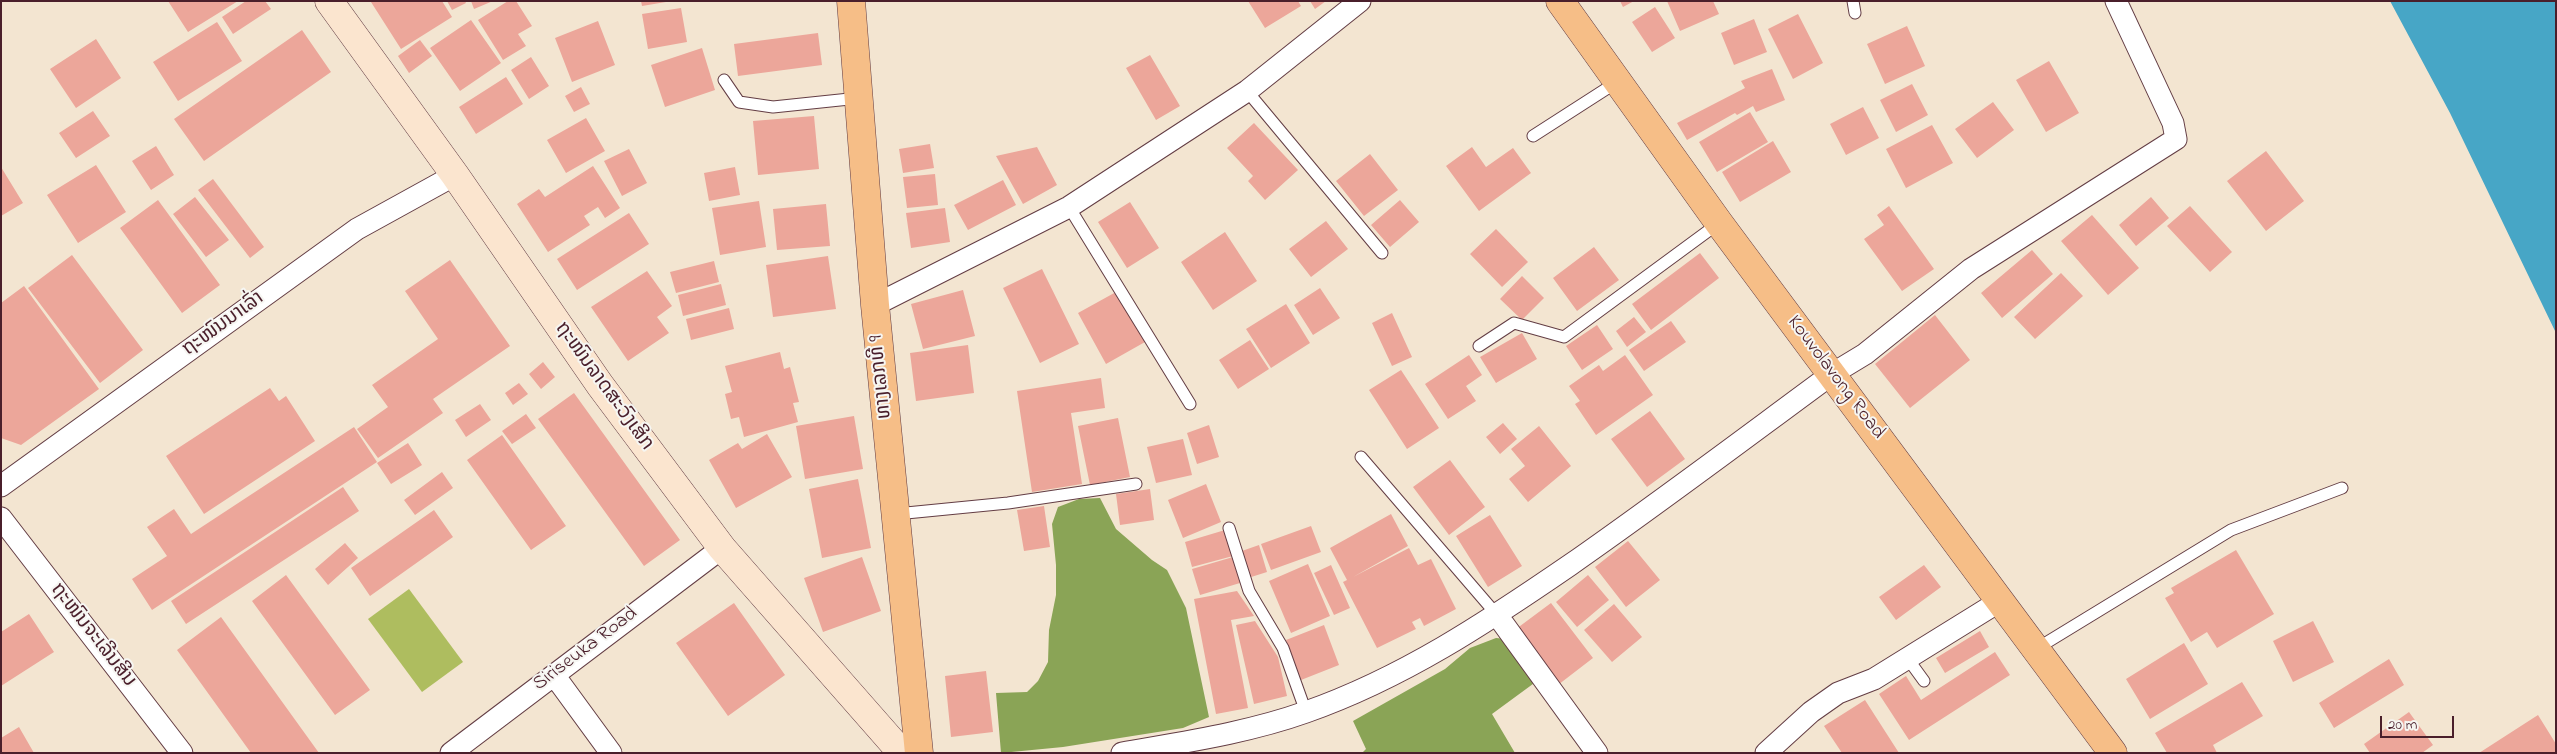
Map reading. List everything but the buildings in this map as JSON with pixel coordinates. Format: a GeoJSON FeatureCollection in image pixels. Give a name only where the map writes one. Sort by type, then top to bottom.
{"type":"FeatureCollection","features":[{"type":"Feature","properties":{"kind":"main road","name":"ທາງເລກທີ 9"},"geometry":{"type":"LineString","coordinates":[[851,1],[875,304],[919,753]]}},
{"type":"Feature","properties":{"kind":"main road","name":"Kouvolavong Road"},"geometry":{"type":"LineString","coordinates":[[1560,1],[1720,224],[2113,753]]}},
{"type":"Feature","properties":{"kind":"street","name":"ຖະໜົນລາດສະວົງເສິກ"},"geometry":{"type":"LineString","coordinates":[[330,1],[454,174],[600,385],[722,548],[902,753]]}},
{"type":"Feature","properties":{"kind":"street"},"geometry":{"type":"LineString","coordinates":[[875,304],[1069,207],[1247,91],[1360,1]]}},
{"type":"Feature","properties":{"kind":"street"},"geometry":{"type":"LineString","coordinates":[[1122,753],[1254,726],[1306,712],[1362,689],[1437,652],[1498,615],[1621,530],[1832,374],[1865,354],[1971,269],[2176,139],[2173,123],[2116,1]]}},
{"type":"Feature","properties":{"kind":"street","name":"ຖະໜົນນາເລົ່າ"},"geometry":{"type":"LineString","coordinates":[[1,486],[357,229],[454,174]]}},
{"type":"Feature","properties":{"kind":"street","name":"ຖະໜົນຈະເລີນສິນ"},"geometry":{"type":"LineString","coordinates":[[1,518],[182,753]]}},
{"type":"Feature","properties":{"kind":"street","name":"Siriseuka Road"},"geometry":{"type":"LineString","coordinates":[[451,753],[722,548]]}},
{"type":"Feature","properties":{"kind":"street"},"geometry":{"type":"LineString","coordinates":[[1766,753],[1811,712],[1838,693],[1874,678],[2000,601]]}},
{"type":"Feature","properties":{"kind":"street"},"geometry":{"type":"LineString","coordinates":[[1498,615],[1597,753]]}},
{"type":"Feature","properties":{"kind":"street"},"geometry":{"type":"LineString","coordinates":[[554,675],[611,753]]}},
{"type":"Feature","properties":{"kind":"lane"},"geometry":{"type":"LineString","coordinates":[[1853,1],[1856,13]]}},
{"type":"Feature","properties":{"kind":"lane"},"geometry":{"type":"LineString","coordinates":[[724,80],[739,102],[773,107],[859,98]]}},
{"type":"Feature","properties":{"kind":"lane"},"geometry":{"type":"LineString","coordinates":[[1532,136],[1618,82]]}},
{"type":"Feature","properties":{"kind":"lane"},"geometry":{"type":"LineString","coordinates":[[1247,91],[1382,253]]}},
{"type":"Feature","properties":{"kind":"lane"},"geometry":{"type":"LineString","coordinates":[[1069,207],[1190,404]]}},
{"type":"Feature","properties":{"kind":"lane"},"geometry":{"type":"LineString","coordinates":[[1479,346],[1514,322],[1564,337],[1720,224]]}},
{"type":"Feature","properties":{"kind":"lane"},"geometry":{"type":"LineString","coordinates":[[1361,457],[1498,615]]}},
{"type":"Feature","properties":{"kind":"lane"},"geometry":{"type":"LineString","coordinates":[[896,514],[1008,503],[1136,484]]}},
{"type":"Feature","properties":{"kind":"lane"},"geometry":{"type":"LineString","coordinates":[[2036,649],[2231,530],[2342,488]]}},
{"type":"Feature","properties":{"kind":"lane"},"geometry":{"type":"LineString","coordinates":[[1229,528],[1249,591],[1283,648],[1306,712]]}},
{"type":"Feature","properties":{"kind":"lane"},"geometry":{"type":"LineString","coordinates":[[1908,658],[1924,681]]}},
{"type":"Feature","properties":{"kind":"green space"},"geometry":{"type":"Polygon","coordinates":[[[1100,498],[1116,529],[1152,560],[1167,570],[1186,608],[1209,717],[1183,728],[1063,747],[1001,753],[996,693],[1027,692],[1038,681],[1048,662],[1049,630],[1056,595],[1056,565],[1052,524],[1058,507],[1079,499],[1100,498]]]}},
{"type":"Feature","properties":{"kind":"green space"},"geometry":{"type":"Polygon","coordinates":[[[409,589],[463,662],[422,692],[368,619],[409,589]]]}},
{"type":"Feature","properties":{"kind":"green space"},"geometry":{"type":"Polygon","coordinates":[[[1496,638],[1507,639],[1537,681],[1492,714],[1515,753],[1362,753],[1366,749],[1353,721],[1445,669],[1470,648],[1496,638]]]}},
{"type":"Feature","properties":{"kind":"water"},"geometry":{"type":"Polygon","coordinates":[[[2390,1],[2556,1],[2556,333],[2450,113],[2390,1]]]}}]}
